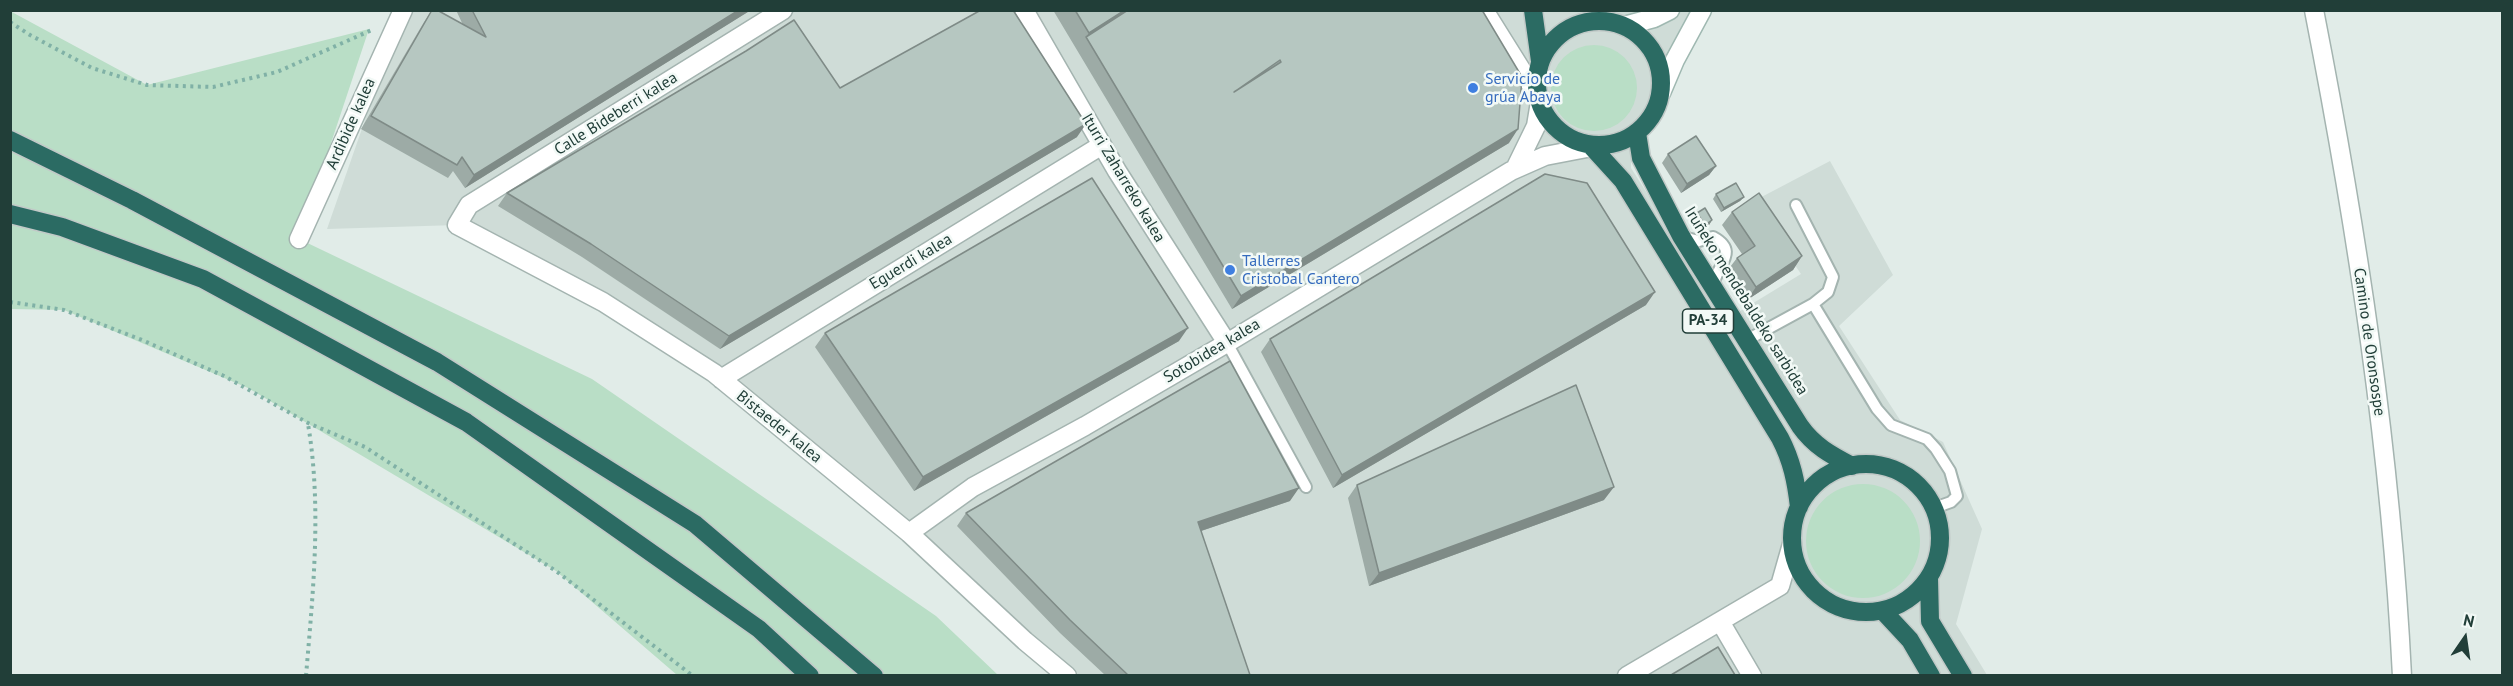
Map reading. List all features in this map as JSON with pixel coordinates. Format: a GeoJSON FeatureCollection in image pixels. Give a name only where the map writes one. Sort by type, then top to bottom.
{"type":"FeatureCollection","features":[{"type":"Feature","properties":{"kind":"highway"},"geometry":{"type":"LineString","coordinates":[[1533,10],[1540,62]]}},
{"type":"Feature","properties":{"kind":"highway"},"geometry":{"type":"LineString","coordinates":[[1539,100],[1537,77],[1540,62],[1548,48],[1580,16],[1624,26],[1645,41],[1659,63],[1661,93],[1654,114],[1637,133],[1620,142],[1592,147]]}},
{"type":"Feature","properties":{"kind":"highway","name":"PA-34"},"geometry":{"type":"LineString","coordinates":[[1539,100],[1551,123],[1564,135],[1592,147],[1623,181],[1791,458],[1799,507]]}},
{"type":"Feature","properties":{"kind":"highway","name":"Iruñeko mendebaldeko sarbidea"},"geometry":{"type":"LineString","coordinates":[[1637,133],[1641,158],[1681,236],[1809,440],[1851,466]]}},
{"type":"Feature","properties":{"kind":"highway"},"geometry":{"type":"LineString","coordinates":[[10,140],[132,200],[437,362],[695,524],[874,675]]}},
{"type":"Feature","properties":{"kind":"highway"},"geometry":{"type":"LineString","coordinates":[[10,214],[62,226],[203,279],[465,422],[759,629],[810,675]]}},
{"type":"Feature","properties":{"kind":"highway","name":"PA-34"},"geometry":{"type":"LineString","coordinates":[[1929,578],[1909,599],[1883,611],[1851,611],[1822,598],[1801,574],[1792,544],[1793,525],[1799,507],[1808,492],[1820,480],[1835,471],[1868,464],[1884,466],[1900,472],[1925,494],[1934,508],[1939,524],[1939,552],[1929,578],[1930,621],[1963,675]]}},
{"type":"Feature","properties":{"kind":"highway"},"geometry":{"type":"LineString","coordinates":[[1883,611],[1910,640],[1930,675]]}},
{"type":"Feature","properties":{"kind":"street","name":"Calle Bideberri kalea"},"geometry":{"type":"LineString","coordinates":[[457,225],[469,205],[783,10]]}},
{"type":"Feature","properties":{"kind":"street","name":"Iturri Zaharreko kalea"},"geometry":{"type":"LineString","coordinates":[[1024,10],[1102,145],[1227,343]]}},
{"type":"Feature","properties":{"kind":"street"},"geometry":{"type":"LineString","coordinates":[[1484,10],[1539,100],[1536,126],[1515,169]]}},
{"type":"Feature","properties":{"kind":"street"},"geometry":{"type":"LineString","coordinates":[[1624,26],[1654,18],[1670,10]]}},
{"type":"Feature","properties":{"kind":"street"},"geometry":{"type":"LineString","coordinates":[[1661,93],[1675,60],[1702,10]]}},
{"type":"Feature","properties":{"kind":"street","name":"Camino de Oronsospe"},"geometry":{"type":"LineString","coordinates":[[2314,10],[2336,120],[2378,395],[2398,598],[2402,675]]}},
{"type":"Feature","properties":{"kind":"street","name":"Ardibide kalea"},"geometry":{"type":"LineString","coordinates":[[299,238],[399,18]]}},
{"type":"Feature","properties":{"kind":"street","name":"Eguerdi kalea"},"geometry":{"type":"LineString","coordinates":[[721,379],[1102,145]]}},
{"type":"Feature","properties":{"kind":"street","name":"Sotobidea kalea"},"geometry":{"type":"LineString","coordinates":[[909,533],[973,487],[1085,426],[1227,343],[1515,169],[1545,156],[1592,147]]}},
{"type":"Feature","properties":{"kind":"street","name":"Bistaeder kalea"},"geometry":{"type":"LineString","coordinates":[[457,225],[603,302],[721,379],[909,533],[1025,641],[1067,675]]}},
{"type":"Feature","properties":{"kind":"street"},"geometry":{"type":"LineString","coordinates":[[1627,675],[1780,586],[1792,544]]}},
{"type":"Feature","properties":{"kind":"street"},"geometry":{"type":"LineString","coordinates":[[1721,622],[1752,675]]}},
{"type":"Feature","properties":{"kind":"lane"},"geometry":{"type":"LineString","coordinates":[[1746,340],[1813,304],[1828,292],[1833,277],[1796,205]]}},
{"type":"Feature","properties":{"kind":"lane"},"geometry":{"type":"LineString","coordinates":[[1681,236],[1699,241],[1716,238],[1727,254],[1727,259],[1714,276],[1713,288]]}},
{"type":"Feature","properties":{"kind":"lane"},"geometry":{"type":"LineString","coordinates":[[1813,304],[1877,409],[1891,425],[1927,439],[1936,448],[1950,471],[1957,496],[1951,502],[1934,508]]}},
{"type":"Feature","properties":{"kind":"lane"},"geometry":{"type":"LineString","coordinates":[[1227,343],[1306,487]]}},
{"type":"Feature","properties":{"kind":"path"},"geometry":{"type":"LineString","coordinates":[[10,22],[92,68],[147,85],[213,87],[277,72],[369,29],[399,18]]}},
{"type":"Feature","properties":{"kind":"path"},"geometry":{"type":"LineString","coordinates":[[10,302],[64,310],[142,340],[224,376],[308,423],[365,447],[556,571],[693,675]]}},
{"type":"Feature","properties":{"kind":"path"},"geometry":{"type":"LineString","coordinates":[[306,675],[315,561],[314,459],[308,423]]}},
{"type":"Feature","properties":{"kind":"shaded area"},"geometry":{"type":"Polygon","coordinates":[[[403,11],[1702,11],[1663,95],[1631,150],[1631,168],[1727,319],[1801,274],[1752,202],[1830,161],[1893,275],[1839,326],[1900,420],[1943,442],[1982,529],[1956,624],[1987,675],[1067,675],[714,373],[457,225],[327,229],[403,11]]]}},
{"type":"Feature","properties":{"kind":"green space"},"geometry":{"type":"Polygon","coordinates":[[[10,11],[147,85],[369,29],[299,239],[592,379],[936,616],[998,675],[677,675],[556,571],[248,388],[64,310],[11,309],[10,11]]]}},
{"type":"Feature","properties":{"kind":"green space"},"geometry":{"type":"Polygon","coordinates":[[[1594,45],[1611,48],[1625,57],[1634,71],[1637,88],[1634,105],[1625,119],[1611,128],[1594,131],[1577,128],[1563,119],[1554,105],[1551,88],[1554,71],[1563,57],[1577,48],[1594,45]]]}},
{"type":"Feature","properties":{"kind":"green space"},"geometry":{"type":"Polygon","coordinates":[[[1863,484],[1885,488],[1895,493],[1911,509],[1916,519],[1920,541],[1916,563],[1911,573],[1895,589],[1885,594],[1863,598],[1841,594],[1831,589],[1815,573],[1810,563],[1806,541],[1810,519],[1815,509],[1831,493],[1841,488],[1863,484]]]}},
{"type":"Feature","properties":{"kind":"building"},"geometry":{"type":"Polygon","coordinates":[[[432,10],[437,10],[486,37],[472,10],[739,10],[474,175],[462,157],[457,165],[371,116],[432,10]]]}},
{"type":"Feature","properties":{"kind":"building"},"geometry":{"type":"Polygon","coordinates":[[[981,10],[1013,10],[1086,124],[729,336],[591,244],[507,193],[794,20],[840,88],[981,10]]]}},
{"type":"Feature","properties":{"kind":"building"},"geometry":{"type":"Polygon","coordinates":[[[1075,10],[1125,10],[1089,33],[1075,10]]]}},
{"type":"Feature","properties":{"kind":"building"},"geometry":{"type":"Polygon","coordinates":[[[1128,10],[1482,10],[1522,77],[1518,129],[1241,296],[1086,37],[1128,10]],[[1280,60],[1234,92],[1281,62],[1280,60]]]}},
{"type":"Feature","properties":{"kind":"building"},"geometry":{"type":"Polygon","coordinates":[[[1696,136],[1716,166],[1687,184],[1668,154],[1696,136]]]}},
{"type":"Feature","properties":{"kind":"building"},"geometry":{"type":"Polygon","coordinates":[[[1545,174],[1587,183],[1655,292],[1342,475],[1270,339],[1545,174]]]}},
{"type":"Feature","properties":{"kind":"building"},"geometry":{"type":"Polygon","coordinates":[[[1092,178],[1188,328],[923,477],[825,333],[1092,178]]]}},
{"type":"Feature","properties":{"kind":"building"},"geometry":{"type":"Polygon","coordinates":[[[1736,183],[1744,197],[1724,208],[1716,194],[1736,183]]]}},
{"type":"Feature","properties":{"kind":"building"},"geometry":{"type":"Polygon","coordinates":[[[1759,193],[1802,256],[1756,287],[1737,258],[1755,246],[1732,212],[1759,193]]]}},
{"type":"Feature","properties":{"kind":"building"},"geometry":{"type":"Polygon","coordinates":[[[1705,208],[1712,220],[1705,225],[1697,213],[1705,208]]]}},
{"type":"Feature","properties":{"kind":"building"},"geometry":{"type":"Polygon","coordinates":[[[1230,361],[1299,488],[1198,522],[1250,675],[1128,675],[1070,620],[966,513],[1230,361]]]}},
{"type":"Feature","properties":{"kind":"building"},"geometry":{"type":"Polygon","coordinates":[[[1576,385],[1614,487],[1379,573],[1357,485],[1576,385]]]}},
{"type":"Feature","properties":{"kind":"building"},"geometry":{"type":"Polygon","coordinates":[[[1718,647],[1735,675],[1671,675],[1718,647]]]}},
{"type":"Feature","properties":{"kind":"place","name":"Servicio de grúa Abaya"},"geometry":{"type":"Point","coordinates":[1473,88]}},
{"type":"Feature","properties":{"kind":"place","name":"Tallerres Cristobal Cantero"},"geometry":{"type":"Point","coordinates":[1230,270]}}]}
